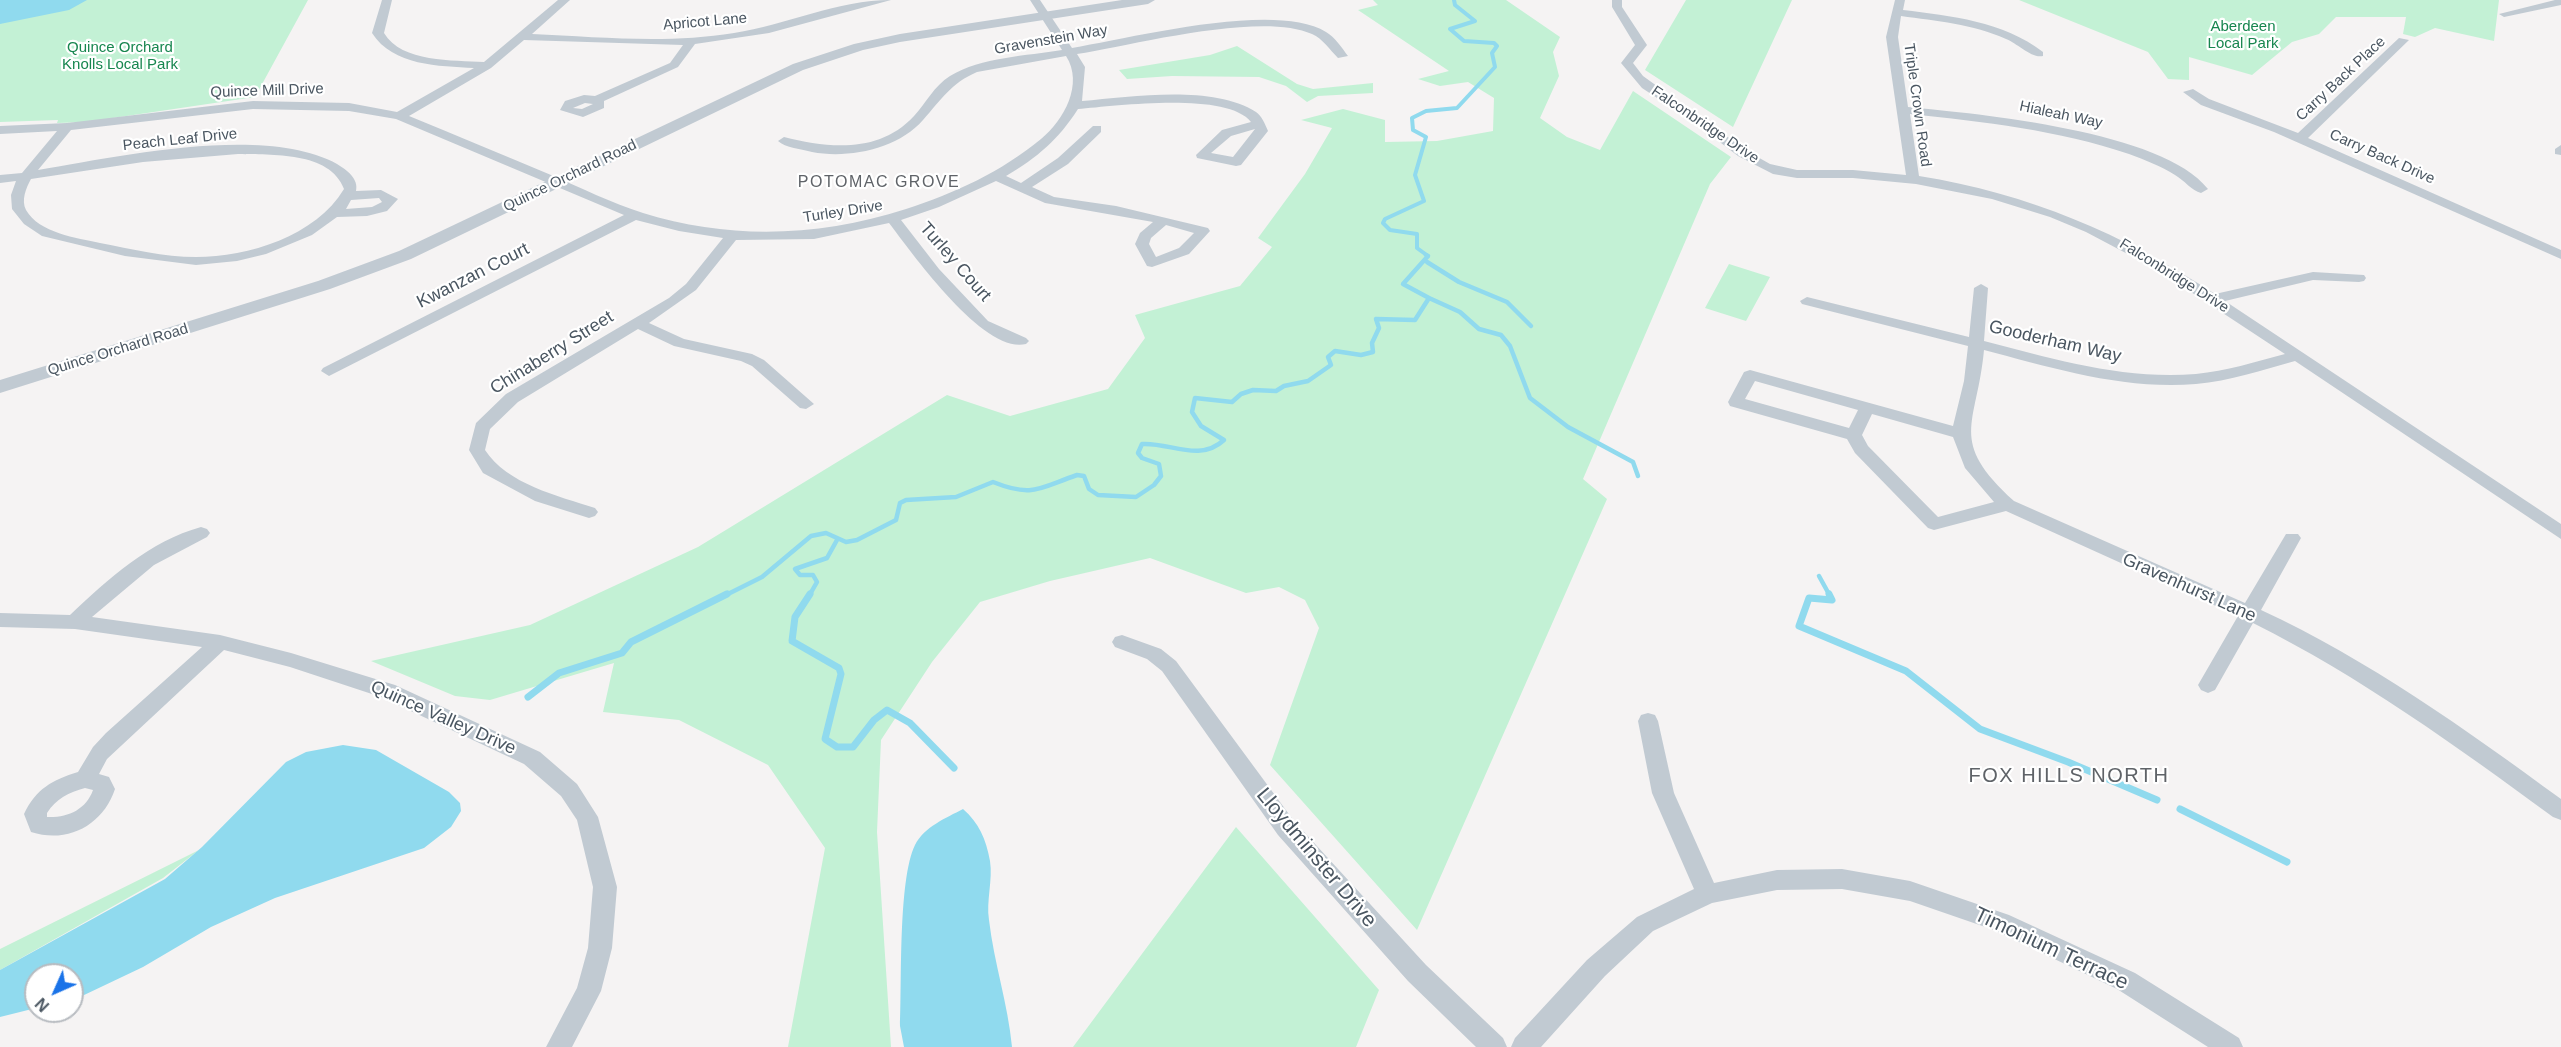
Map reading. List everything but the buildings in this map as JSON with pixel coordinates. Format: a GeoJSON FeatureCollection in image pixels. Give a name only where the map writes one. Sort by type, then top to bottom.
{"type":"FeatureCollection","features":[{"type":"Feature","properties":{"kind":"street"},"geometry":{"type":"LineString","coordinates":[[387,0],[378,33],[386,45],[416,58],[487,66]]}},
{"type":"Feature","properties":{"kind":"street"},"geometry":{"type":"LineString","coordinates":[[399,116],[487,66],[565,0]]}},
{"type":"Feature","properties":{"kind":"street","name":"Apricot Lane"},"geometry":{"type":"LineString","coordinates":[[523,37],[691,41],[759,32],[886,0]]}},
{"type":"Feature","properties":{"kind":"street","name":"Turley Drive"},"geometry":{"type":"LineString","coordinates":[[558,181],[634,215],[673,228],[732,236],[814,235],[894,220],[938,203],[1022,161],[1047,143],[1066,123],[1077,105],[1082,79],[1079,67],[1035,0]]}},
{"type":"Feature","properties":{"kind":"street","name":"Quince Orchard Road"},"geometry":{"type":"LineString","coordinates":[[0,387],[334,281],[405,255],[522,201],[558,181],[798,66],[859,47],[900,38],[1148,0]]}},
{"type":"Feature","properties":{"kind":"street","name":"Falconbridge Drive"},"geometry":{"type":"LineString","coordinates":[[1617,0],[1617,7],[1641,45],[1627,63],[1635,78],[1703,122],[1748,157],[1777,171],[1797,174],[1854,174],[1913,179],[1987,194],[2070,220],[2146,255],[2561,533]]}},
{"type":"Feature","properties":{"kind":"street"},"geometry":{"type":"LineString","coordinates":[[2504,14],[2561,2]]}},
{"type":"Feature","properties":{"kind":"street"},"geometry":{"type":"LineString","coordinates":[[1898,6],[2023,41],[2039,54]]}},
{"type":"Feature","properties":{"kind":"street","name":"Triple Crown Road"},"geometry":{"type":"LineString","coordinates":[[1898,6],[1892,38],[1913,179]]}},
{"type":"Feature","properties":{"kind":"street","name":"Gravenstein Way"},"geometry":{"type":"LineString","coordinates":[[784,141],[838,150],[882,141],[917,121],[937,90],[963,73],[988,66],[1231,24],[1265,23],[1292,26],[1325,36],[1342,56]]}},
{"type":"Feature","properties":{"kind":"street","name":"Carry Back Place"},"geometry":{"type":"LineString","coordinates":[[2300,139],[2403,40]]}},
{"type":"Feature","properties":{"kind":"street"},"geometry":{"type":"LineString","coordinates":[[597,100],[674,65],[691,41]]}},
{"type":"Feature","properties":{"kind":"street","name":"Carry Back Drive"},"geometry":{"type":"LineString","coordinates":[[2190,92],[2213,106],[2300,139],[2561,255]]}},
{"type":"Feature","properties":{"kind":"street"},"geometry":{"type":"LineString","coordinates":[[1077,105],[1171,99],[1211,102],[1252,116],[1259,125]]}},
{"type":"Feature","properties":{"kind":"street","name":"Quince Mill Drive"},"geometry":{"type":"LineString","coordinates":[[0,130],[67,127],[220,108],[286,104],[349,107],[399,116],[558,181]]}},
{"type":"Feature","properties":{"kind":"street","name":"Hialeah Way"},"geometry":{"type":"LineString","coordinates":[[1903,110],[2020,122],[2074,132],[2157,161],[2182,173],[2201,189]]}},
{"type":"Feature","properties":{"kind":"street"},"geometry":{"type":"LineString","coordinates":[[67,127],[26,176],[19,187],[18,203],[22,214],[38,228],[78,242],[162,259],[198,261],[255,252],[314,228],[336,213],[348,196],[381,194],[391,199],[387,206],[378,210],[336,213]]}},
{"type":"Feature","properties":{"kind":"street"},"geometry":{"type":"LineString","coordinates":[[1022,188],[1063,161],[1097,129]]}},
{"type":"Feature","properties":{"kind":"street","name":"Peach Leaf Drive"},"geometry":{"type":"LineString","coordinates":[[0,179],[190,153],[254,150],[306,156],[331,165],[344,174],[351,189],[348,196]]}},
{"type":"Feature","properties":{"kind":"street"},"geometry":{"type":"LineString","coordinates":[[995,176],[1050,200],[1163,220]]}},
{"type":"Feature","properties":{"kind":"street","name":"Kwanzan Court"},"geometry":{"type":"LineString","coordinates":[[329,371],[634,215]]}},
{"type":"Feature","properties":{"kind":"street","name":"Turley Court"},"geometry":{"type":"LineString","coordinates":[[894,220],[934,272],[983,324],[1021,340]]}},
{"type":"Feature","properties":{"kind":"street","name":"Chinaberry Street"},"geometry":{"type":"LineString","coordinates":[[590,512],[541,497],[489,469],[477,450],[482,427],[512,398],[637,323],[691,287],[732,236]]}},
{"type":"Feature","properties":{"kind":"street"},"geometry":{"type":"LineString","coordinates":[[2213,299],[2313,276],[2360,278]]}},
{"type":"Feature","properties":{"kind":"street"},"geometry":{"type":"LineString","coordinates":[[1981,288],[1973,378],[1960,433],[1750,375],[1737,402],[1854,435],[1861,449],[1934,524],[2008,506]]}},
{"type":"Feature","properties":{"kind":"street","name":"Gooderham Way"},"geometry":{"type":"LineString","coordinates":[[1807,302],[2088,372],[2129,379],[2215,377],[2297,356]]}},
{"type":"Feature","properties":{"kind":"street"},"geometry":{"type":"LineString","coordinates":[[637,323],[679,343],[746,357],[758,363],[806,404]]}},
{"type":"Feature","properties":{"kind":"street"},"geometry":{"type":"LineString","coordinates":[[1854,435],[1867,408]]}},
{"type":"Feature","properties":{"kind":"street","name":"Gravenhurst Lane"},"geometry":{"type":"LineString","coordinates":[[1960,433],[1961,441],[1975,469],[1989,488],[2008,506],[2248,614],[2338,659],[2419,709],[2561,811]]}},
{"type":"Feature","properties":{"kind":"street"},"geometry":{"type":"LineString","coordinates":[[75,622],[117,580],[165,549],[201,533]]}},
{"type":"Feature","properties":{"kind":"street"},"geometry":{"type":"LineString","coordinates":[[2208,685],[2292,538]]}},
{"type":"Feature","properties":{"kind":"street","name":"Quince Valley Drive"},"geometry":{"type":"LineString","coordinates":[[0,620],[75,622],[220,642],[291,660],[388,691],[532,758],[569,790],[587,817],[605,887],[600,948],[589,991],[559,1047]]}},
{"type":"Feature","properties":{"kind":"street"},"geometry":{"type":"LineString","coordinates":[[85,779],[100,753],[112,739],[220,642]]}},
{"type":"Feature","properties":{"kind":"street","name":"Lloydminster Drive"},"geometry":{"type":"LineString","coordinates":[[1122,642],[1154,654],[1169,666],[1286,828],[1417,973],[1494,1047]]}},
{"type":"Feature","properties":{"kind":"street"},"geometry":{"type":"LineString","coordinates":[[1648,721],[1663,793],[1708,894]]}},
{"type":"Feature","properties":{"kind":"street","name":"Timonium Terrace"},"geometry":{"type":"LineString","coordinates":[[1524,1047],[1596,968],[1645,924],[1708,894],[1777,879],[1842,879],[1910,891],[2001,922],[2126,981],[2230,1047]]}},
{"type":"Feature","properties":{"kind":"green space","name":"Quince Orchard Knolls Local Park"},"geometry":{"type":"Polygon","coordinates":[[[0,0],[308,0],[255,97],[86,122],[57,123],[58,120],[0,122],[0,0]]]}},
{"type":"Feature","properties":{"kind":"green space"},"geometry":{"type":"Polygon","coordinates":[[[1373,0],[1506,0],[1560,37],[1553,52],[1559,76],[1540,118],[1567,137],[1600,150],[1633,91],[1731,157],[1710,184],[1583,479],[1607,499],[1417,930],[1270,765],[1319,628],[1305,600],[1279,587],[1246,593],[1150,558],[1050,581],[980,602],[932,662],[881,740],[877,832],[891,1047],[788,1047],[825,848],[768,765],[679,720],[603,712],[614,663],[490,700],[455,696],[371,661],[530,625],[698,547],[947,395],[1010,416],[1108,389],[1145,338],[1135,315],[1240,286],[1272,247],[1258,238],[1305,174],[1332,128],[1301,120],[1343,109],[1385,120],[1385,142],[1437,141],[1493,131],[1494,98],[1468,82],[1440,86],[1418,79],[1449,71],[1358,10],[1378,5],[1373,0]]]}},
{"type":"Feature","properties":{"kind":"green space"},"geometry":{"type":"Polygon","coordinates":[[[1686,0],[1792,0],[1733,127],[1645,70],[1686,0]]]}},
{"type":"Feature","properties":{"kind":"green space","name":"Aberdeen Local Park"},"geometry":{"type":"Polygon","coordinates":[[[2019,0],[2499,0],[2494,41],[2435,28],[2415,37],[2403,34],[2406,17],[2336,17],[2319,34],[2292,42],[2252,75],[2189,57],[2189,80],[2168,79],[2148,52],[2019,0]]]}},
{"type":"Feature","properties":{"kind":"green space"},"geometry":{"type":"Polygon","coordinates":[[[1237,46],[1297,84],[1313,89],[1373,83],[1373,93],[1318,96],[1307,102],[1286,86],[1259,77],[1172,76],[1127,79],[1119,70],[1210,55],[1237,46]]]}},
{"type":"Feature","properties":{"kind":"green space"},"geometry":{"type":"Polygon","coordinates":[[[1729,264],[1770,277],[1746,321],[1705,308],[1729,264]]]}},
{"type":"Feature","properties":{"kind":"green space"},"geometry":{"type":"Polygon","coordinates":[[[1236,827],[1379,990],[1356,1047],[1073,1047],[1236,827]]]}},
{"type":"Feature","properties":{"kind":"green space"},"geometry":{"type":"Polygon","coordinates":[[[199,850],[163,878],[0,970],[0,949],[199,850]]]}},
{"type":"Feature","properties":{"kind":"water"},"geometry":{"type":"Polygon","coordinates":[[[0,0],[87,0],[69,10],[0,24],[0,0]]]}},
{"type":"Feature","properties":{"kind":"water"},"geometry":{"type":"Polygon","coordinates":[[[343,745],[376,750],[449,792],[460,803],[461,811],[451,827],[424,848],[275,898],[211,927],[143,967],[84,995],[84,963],[24,963],[24,1011],[0,1017],[0,970],[165,879],[202,847],[286,762],[306,752],[343,745]]]}},
{"type":"Feature","properties":{"kind":"water"},"geometry":{"type":"Polygon","coordinates":[[[963,809],[981,832],[990,861],[989,920],[1012,1047],[904,1047],[900,1026],[902,933],[903,907],[910,861],[915,845],[924,833],[963,809]]]}},
{"type":"Feature","properties":{"kind":"waterway"},"geometry":{"type":"LineString","coordinates":[[1428,256],[1417,248],[1417,234],[1390,230],[1383,223],[1385,219],[1424,201],[1415,175],[1426,137],[1413,130],[1412,118],[1426,111],[1457,108],[1495,67],[1492,53],[1497,46],[1494,43],[1464,41],[1450,29],[1475,21],[1455,5],[1454,0]]}},
{"type":"Feature","properties":{"kind":"waterway"},"geometry":{"type":"LineString","coordinates":[[1428,256],[1403,284],[1429,298]]}},
{"type":"Feature","properties":{"kind":"waterway"},"geometry":{"type":"LineString","coordinates":[[1427,262],[1459,282],[1507,302],[1531,326]]}},
{"type":"Feature","properties":{"kind":"waterway"},"geometry":{"type":"LineString","coordinates":[[724,596],[762,577],[811,536],[826,533],[846,542],[857,540],[896,520],[900,503],[906,500],[956,497],[993,482],[1018,489],[1036,489],[1077,475],[1084,476],[1089,489],[1098,495],[1136,497],[1154,485],[1161,476],[1159,464],[1142,458],[1138,453],[1142,444],[1194,451],[1214,447],[1224,440],[1201,426],[1192,412],[1195,398],[1232,402],[1241,394],[1253,390],[1276,391],[1284,386],[1308,381],[1331,365],[1328,357],[1335,351],[1361,355],[1373,352],[1372,343],[1379,328],[1376,319],[1415,320],[1429,298]]}},
{"type":"Feature","properties":{"kind":"waterway"},"geometry":{"type":"LineString","coordinates":[[1429,298],[1460,312],[1479,329],[1501,335],[1510,346],[1530,398],[1568,427],[1633,462],[1638,476]]}},
{"type":"Feature","properties":{"kind":"waterway"},"geometry":{"type":"LineString","coordinates":[[809,596],[817,582],[813,575],[800,575],[795,569],[827,558],[837,540]]}},
{"type":"Feature","properties":{"kind":"waterway"},"geometry":{"type":"LineString","coordinates":[[1819,576],[1830,596]]}},
{"type":"Feature","properties":{"kind":"waterway"},"geometry":{"type":"LineString","coordinates":[[528,697],[559,673],[622,653],[631,642],[727,594]]}},
{"type":"Feature","properties":{"kind":"waterway"},"geometry":{"type":"LineString","coordinates":[[810,594],[795,617],[792,641],[839,668],[841,674],[825,739],[837,747],[853,747],[874,720],[887,710],[910,723],[954,768]]}},
{"type":"Feature","properties":{"kind":"waterway"},"geometry":{"type":"LineString","coordinates":[[1830,596],[1832,600],[1809,598],[1799,626],[1906,671],[1980,729],[2068,762],[2157,800]]}},
{"type":"Feature","properties":{"kind":"waterway"},"geometry":{"type":"LineString","coordinates":[[2180,809],[2287,862]]}},
{"type":"Feature","properties":{"kind":"district","name":"POTOMAC GROVE"},"geometry":{"type":"Point","coordinates":[879,183]}},
{"type":"Feature","properties":{"kind":"district","name":"FOX HILLS NORTH"},"geometry":{"type":"Point","coordinates":[2069,776]}}]}
